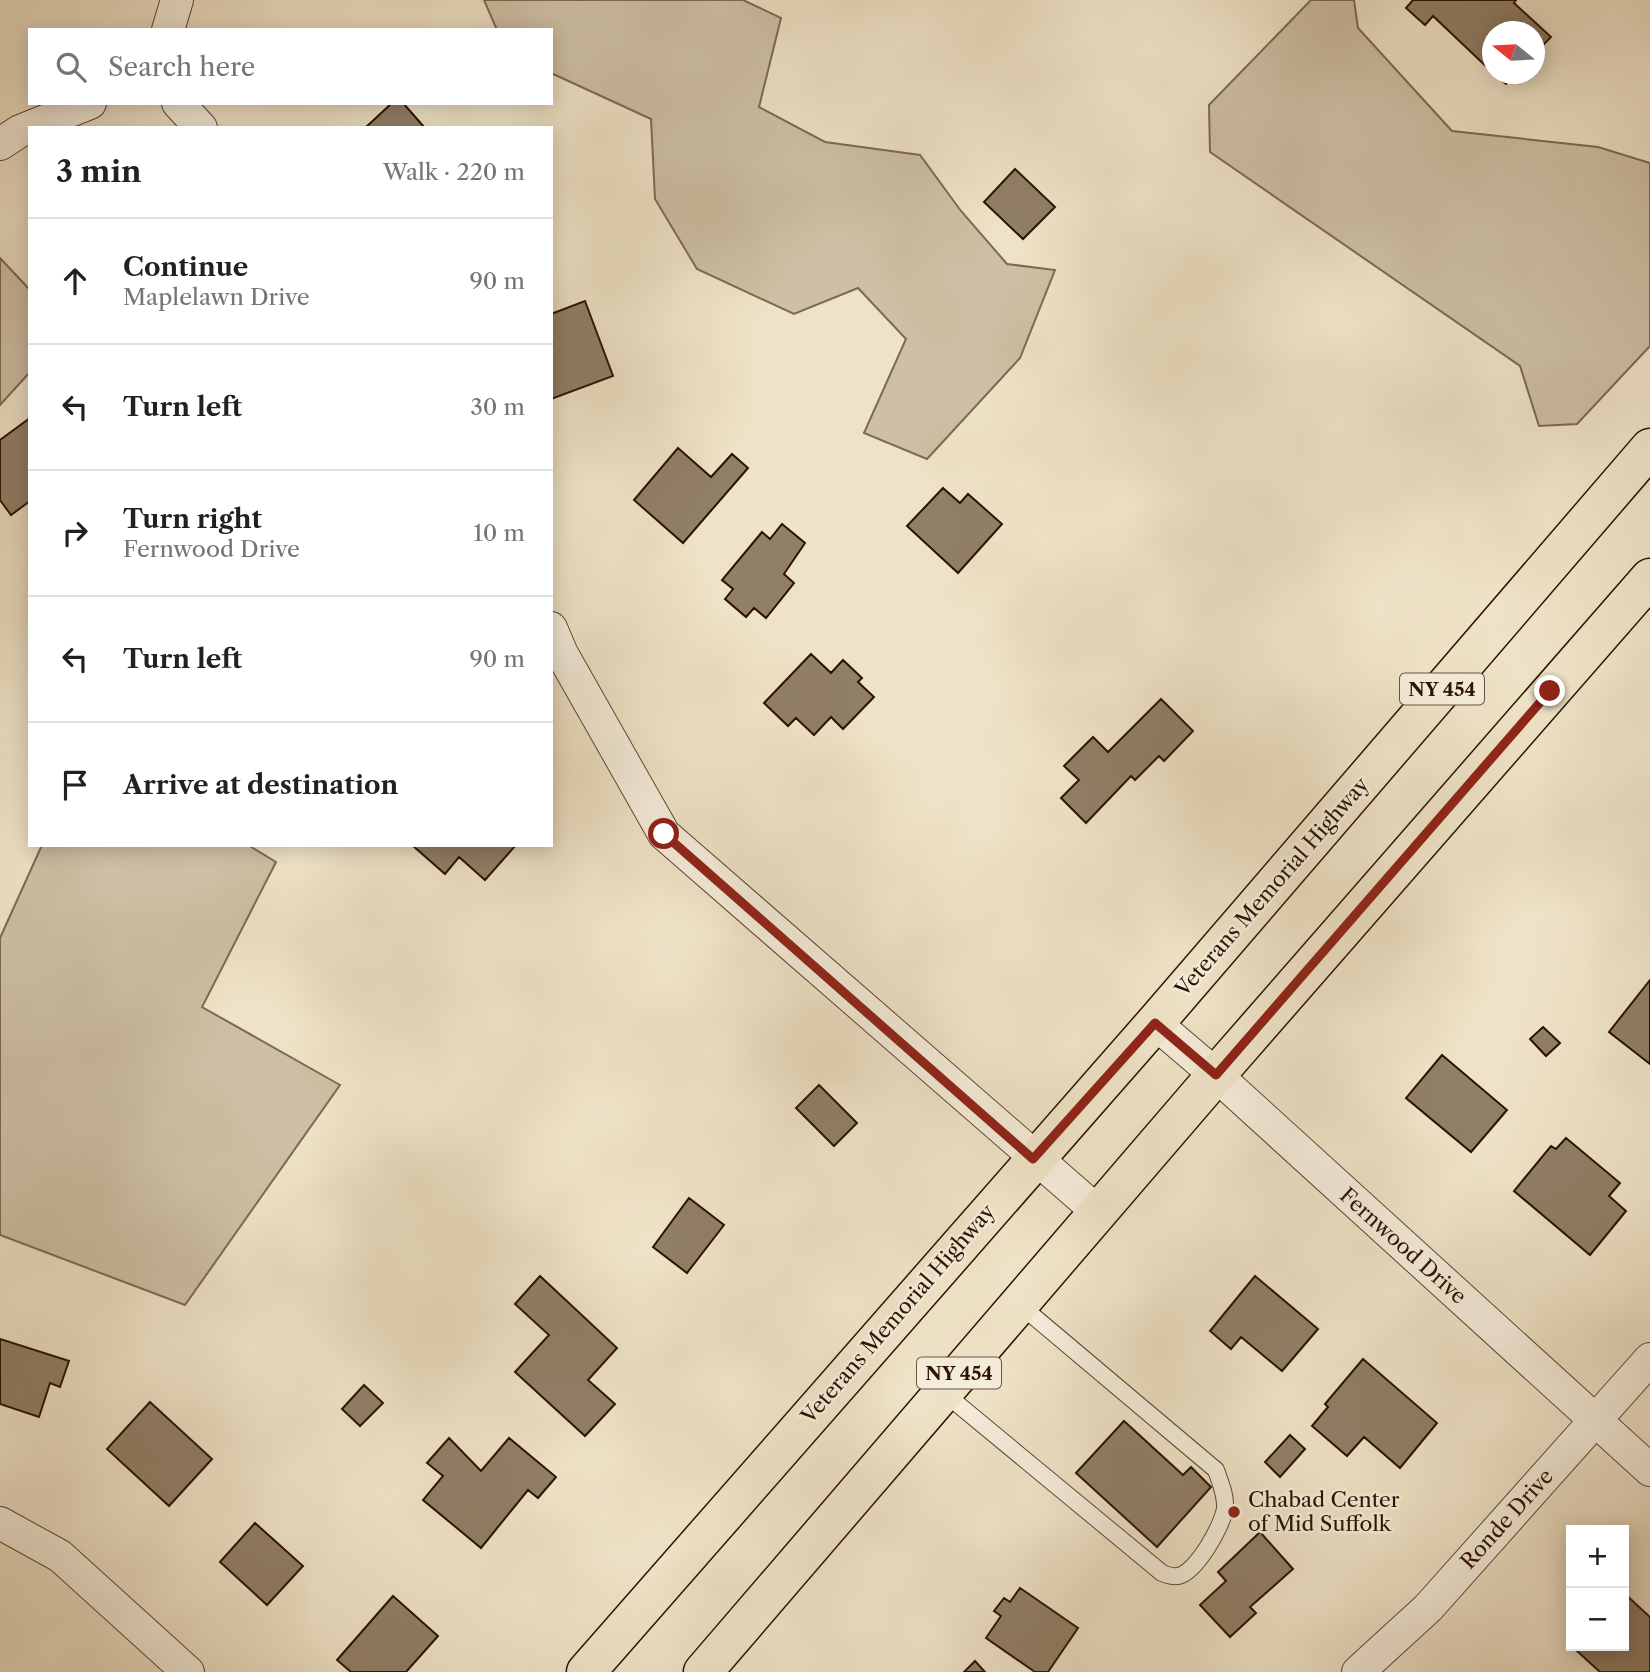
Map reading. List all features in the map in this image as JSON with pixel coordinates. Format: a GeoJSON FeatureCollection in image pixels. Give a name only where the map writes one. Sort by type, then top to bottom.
{"type":"FeatureCollection","features":[{"type":"Feature","properties":{"kind":"main road","name":"Veterans Memorial Highway"},"geometry":{"type":"LineString","coordinates":[[586,1672],[1155,1023],[1650,448]]}},
{"type":"Feature","properties":{"kind":"main road","name":"NY 454"},"geometry":{"type":"LineString","coordinates":[[703,1672],[1216,1075],[1650,578]]}},
{"type":"Feature","properties":{"kind":"street"},"geometry":{"type":"LineString","coordinates":[[169,28],[177,0]]}},
{"type":"Feature","properties":{"kind":"street"},"geometry":{"type":"LineString","coordinates":[[32,126],[85,105]]}},
{"type":"Feature","properties":{"kind":"street"},"geometry":{"type":"LineString","coordinates":[[180,105],[199,126]]}},
{"type":"Feature","properties":{"kind":"street"},"geometry":{"type":"LineString","coordinates":[[0,144],[28,128]]}},
{"type":"Feature","properties":{"kind":"street"},"geometry":{"type":"LineString","coordinates":[[553,633],[562,654],[664,834],[1033,1159],[1098,1212]]}},
{"type":"Feature","properties":{"kind":"street","name":"Fernwood Drive"},"geometry":{"type":"LineString","coordinates":[[1155,1023],[1216,1075],[1650,1470]]}},
{"type":"Feature","properties":{"kind":"street","name":"Ronde Drive"},"geometry":{"type":"LineString","coordinates":[[1358,1672],[1428,1608],[1650,1359]]}},
{"type":"Feature","properties":{"kind":"street"},"geometry":{"type":"LineString","coordinates":[[0,1523],[60,1556],[188,1672]]}},
{"type":"Feature","properties":{"kind":"lane"},"geometry":{"type":"LineString","coordinates":[[943,1392],[1162,1573],[1177,1577],[1187,1572],[1213,1540],[1221,1523],[1225,1507],[1216,1470],[1019,1304]]}},
{"type":"Feature","properties":{"kind":"shaded area"},"geometry":{"type":"Polygon","coordinates":[[[484,0],[743,0],[781,18],[759,107],[825,142],[920,155],[961,211],[1007,264],[1055,270],[1020,358],[927,459],[864,433],[906,339],[858,288],[794,314],[697,269],[655,199],[651,119],[553,74],[553,28],[496,28],[484,0]]]}},
{"type":"Feature","properties":{"kind":"shaded area"},"geometry":{"type":"Polygon","coordinates":[[[1311,0],[1354,0],[1358,28],[1452,131],[1598,147],[1650,163],[1650,346],[1577,424],[1539,426],[1520,366],[1210,152],[1209,105],[1311,0]]]}},
{"type":"Feature","properties":{"kind":"shaded area"},"geometry":{"type":"Polygon","coordinates":[[[0,258],[28,288],[28,374],[0,405],[0,258]]]}},
{"type":"Feature","properties":{"kind":"shaded area"},"geometry":{"type":"Polygon","coordinates":[[[41,847],[251,847],[276,862],[202,1007],[340,1085],[185,1305],[0,1235],[0,938],[41,847]]]}},
{"type":"Feature","properties":{"kind":"building"},"geometry":{"type":"Polygon","coordinates":[[[1413,0],[1516,0],[1514,3],[1534,21],[1482,21],[1482,63],[1433,16],[1425,25],[1406,8],[1413,0]]]}},
{"type":"Feature","properties":{"kind":"building"},"geometry":{"type":"Polygon","coordinates":[[[1545,31],[1551,37],[1545,43],[1545,31]]]}},
{"type":"Feature","properties":{"kind":"building"},"geometry":{"type":"Polygon","coordinates":[[[390,105],[405,105],[423,126],[367,126],[390,105]]]}},
{"type":"Feature","properties":{"kind":"building"},"geometry":{"type":"Polygon","coordinates":[[[1015,169],[1055,207],[1023,239],[984,202],[1015,169]]]}},
{"type":"Feature","properties":{"kind":"building"},"geometry":{"type":"Polygon","coordinates":[[[585,301],[613,376],[553,398],[553,313],[585,301]]]}},
{"type":"Feature","properties":{"kind":"building"},"geometry":{"type":"Polygon","coordinates":[[[28,419],[28,502],[11,515],[0,500],[0,440],[28,419]]]}},
{"type":"Feature","properties":{"kind":"building"},"geometry":{"type":"Polygon","coordinates":[[[678,448],[711,477],[732,454],[748,468],[683,543],[634,500],[678,448]]]}},
{"type":"Feature","properties":{"kind":"building"},"geometry":{"type":"Polygon","coordinates":[[[943,488],[960,503],[968,494],[1002,524],[958,573],[907,526],[943,488]]]}},
{"type":"Feature","properties":{"kind":"building"},"geometry":{"type":"Polygon","coordinates":[[[782,524],[805,543],[784,574],[794,583],[766,618],[754,608],[746,617],[725,599],[733,589],[722,580],[762,532],[770,539],[782,524]]]}},
{"type":"Feature","properties":{"kind":"building"},"geometry":{"type":"Polygon","coordinates":[[[811,654],[831,673],[843,660],[862,678],[858,682],[874,697],[843,729],[831,717],[814,735],[796,718],[788,726],[764,703],[811,654]]]}},
{"type":"Feature","properties":{"kind":"building"},"geometry":{"type":"Polygon","coordinates":[[[1161,699],[1193,731],[1164,761],[1159,756],[1135,780],[1131,776],[1086,823],[1061,798],[1079,780],[1064,766],[1093,737],[1108,752],[1161,699]]]}},
{"type":"Feature","properties":{"kind":"building"},"geometry":{"type":"Polygon","coordinates":[[[414,847],[514,847],[485,880],[459,857],[445,874],[414,847]]]}},
{"type":"Feature","properties":{"kind":"building"},"geometry":{"type":"Polygon","coordinates":[[[1650,980],[1650,1064],[1609,1032],[1650,980]]]}},
{"type":"Feature","properties":{"kind":"building"},"geometry":{"type":"Polygon","coordinates":[[[1543,1027],[1560,1043],[1546,1056],[1530,1039],[1543,1027]]]}},
{"type":"Feature","properties":{"kind":"building"},"geometry":{"type":"Polygon","coordinates":[[[1442,1055],[1507,1110],[1471,1152],[1406,1098],[1442,1055]]]}},
{"type":"Feature","properties":{"kind":"building"},"geometry":{"type":"Polygon","coordinates":[[[819,1085],[857,1123],[834,1146],[796,1108],[819,1085]]]}},
{"type":"Feature","properties":{"kind":"building"},"geometry":{"type":"Polygon","coordinates":[[[1566,1138],[1620,1183],[1609,1196],[1626,1211],[1590,1255],[1514,1191],[1551,1146],[1556,1149],[1566,1138]]]}},
{"type":"Feature","properties":{"kind":"building"},"geometry":{"type":"Polygon","coordinates":[[[689,1198],[724,1225],[687,1273],[653,1247],[689,1198]]]}},
{"type":"Feature","properties":{"kind":"building"},"geometry":{"type":"Polygon","coordinates":[[[540,1276],[617,1348],[588,1380],[615,1404],[585,1436],[515,1372],[549,1335],[515,1304],[540,1276]]]}},
{"type":"Feature","properties":{"kind":"building"},"geometry":{"type":"Polygon","coordinates":[[[1255,1276],[1318,1329],[1282,1371],[1241,1337],[1231,1349],[1210,1331],[1255,1276]]]}},
{"type":"Feature","properties":{"kind":"building"},"geometry":{"type":"Polygon","coordinates":[[[0,1339],[69,1361],[60,1387],[50,1383],[39,1417],[0,1404],[0,1339]]]}},
{"type":"Feature","properties":{"kind":"building"},"geometry":{"type":"Polygon","coordinates":[[[1363,1359],[1437,1423],[1400,1468],[1364,1437],[1347,1456],[1312,1426],[1328,1407],[1325,1404],[1363,1359]]]}},
{"type":"Feature","properties":{"kind":"building"},"geometry":{"type":"Polygon","coordinates":[[[364,1385],[383,1403],[360,1426],[342,1409],[364,1385]]]}},
{"type":"Feature","properties":{"kind":"building"},"geometry":{"type":"Polygon","coordinates":[[[150,1402],[212,1459],[169,1506],[107,1449],[150,1402]]]}},
{"type":"Feature","properties":{"kind":"building"},"geometry":{"type":"Polygon","coordinates":[[[1124,1421],[1183,1475],[1191,1467],[1211,1487],[1157,1547],[1076,1473],[1124,1421]]]}},
{"type":"Feature","properties":{"kind":"building"},"geometry":{"type":"Polygon","coordinates":[[[1290,1435],[1305,1449],[1280,1477],[1265,1462],[1290,1435]]]}},
{"type":"Feature","properties":{"kind":"building"},"geometry":{"type":"Polygon","coordinates":[[[449,1438],[481,1471],[509,1438],[556,1477],[538,1498],[528,1490],[481,1548],[423,1500],[443,1476],[427,1463],[449,1438]]]}},
{"type":"Feature","properties":{"kind":"building"},"geometry":{"type":"Polygon","coordinates":[[[255,1523],[303,1566],[267,1605],[220,1562],[255,1523]]]}},
{"type":"Feature","properties":{"kind":"building"},"geometry":{"type":"Polygon","coordinates":[[[1260,1532],[1293,1569],[1250,1607],[1256,1613],[1230,1637],[1200,1605],[1226,1581],[1218,1572],[1260,1532]]]}},
{"type":"Feature","properties":{"kind":"building"},"geometry":{"type":"Polygon","coordinates":[[[1020,1588],[1078,1628],[1048,1672],[1035,1672],[986,1638],[1001,1616],[994,1611],[1004,1598],[1010,1602],[1020,1588]]]}},
{"type":"Feature","properties":{"kind":"building"},"geometry":{"type":"Polygon","coordinates":[[[393,1596],[438,1636],[406,1672],[351,1672],[337,1660],[393,1596]]]}},
{"type":"Feature","properties":{"kind":"building"},"geometry":{"type":"Polygon","coordinates":[[[1629,1598],[1650,1617],[1650,1672],[1600,1672],[1577,1651],[1629,1651],[1629,1598]]]}},
{"type":"Feature","properties":{"kind":"building"},"geometry":{"type":"Polygon","coordinates":[[[975,1661],[985,1672],[964,1672],[975,1661]]]}},
{"type":"Feature","properties":{"kind":"place","name":"Chabad Center of Mid Suffolk"},"geometry":{"type":"Point","coordinates":[1234,1512]}},
{"type":"Feature","properties":{"kind":"route"},"geometry":{"type":"LineString","coordinates":[[664,834],[1033,1159],[1155,1023],[1216,1075],[1550,691]]}}]}
